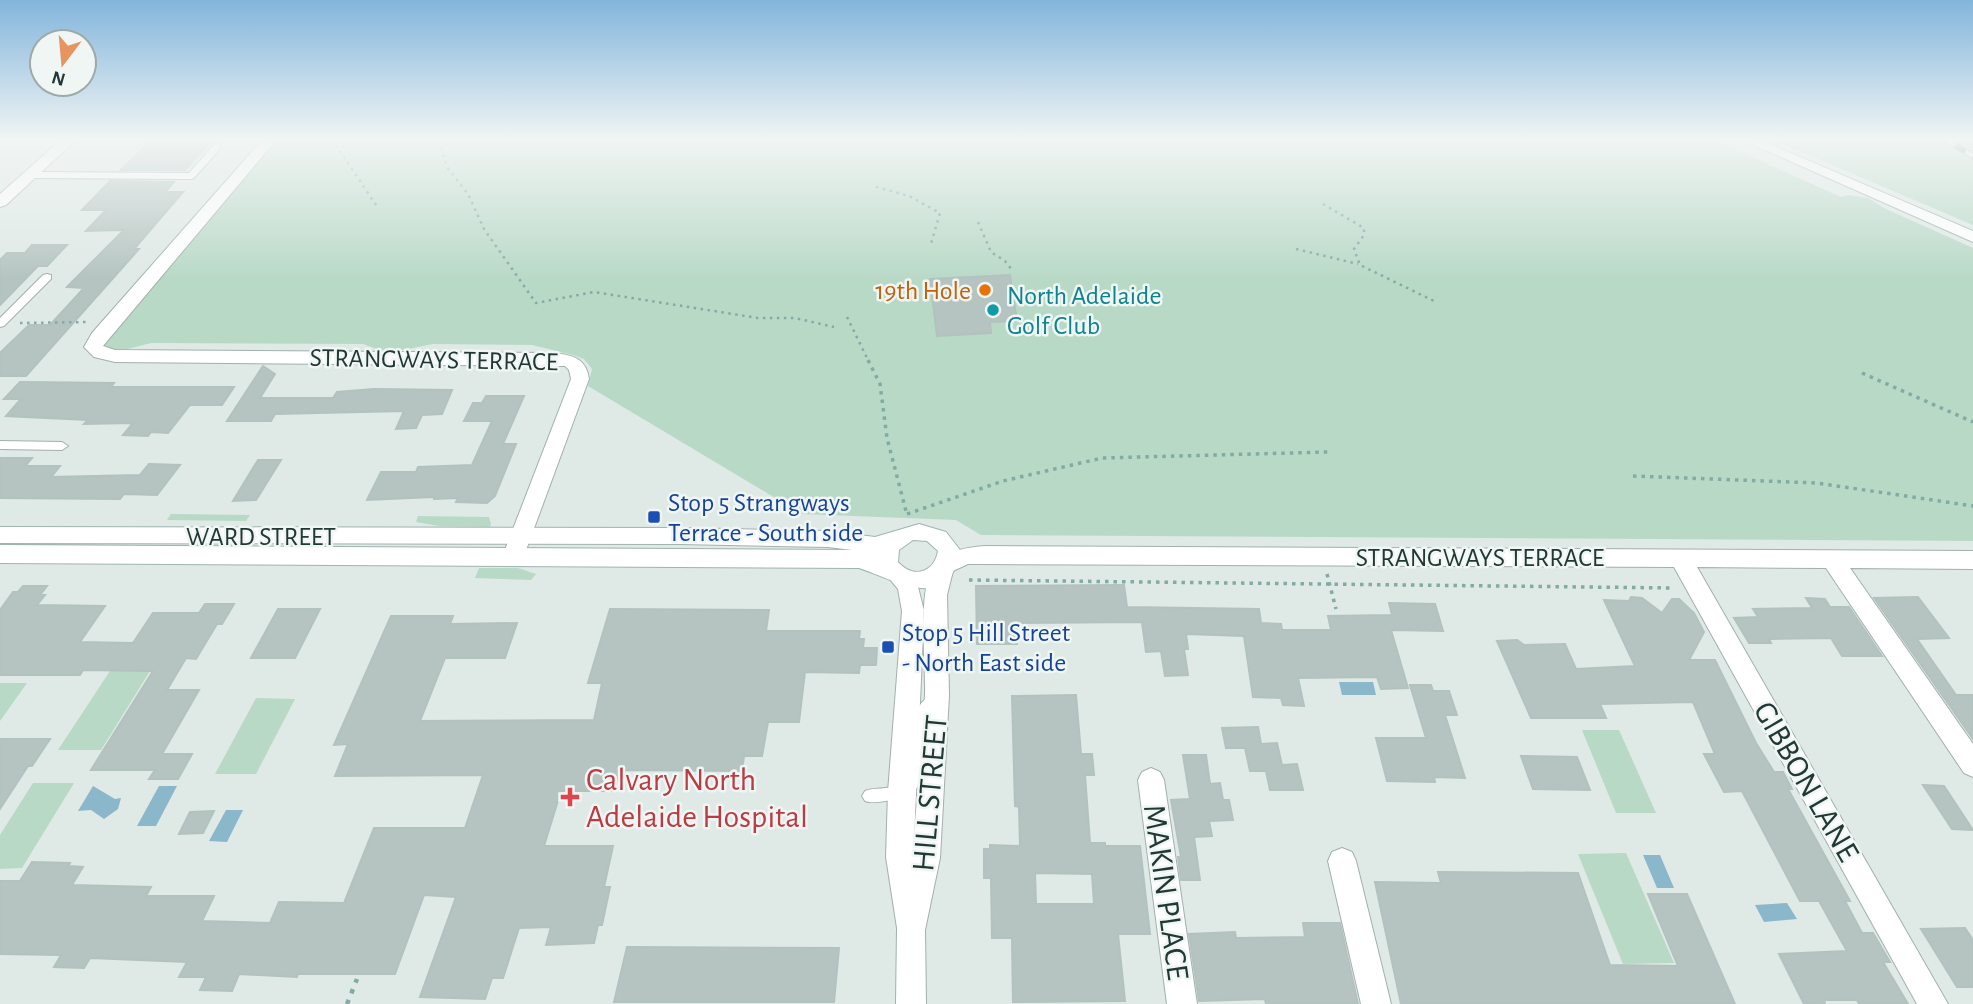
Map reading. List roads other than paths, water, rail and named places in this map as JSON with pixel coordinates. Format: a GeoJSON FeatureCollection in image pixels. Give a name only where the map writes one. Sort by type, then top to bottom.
{"type":"FeatureCollection","features":[{"type":"Feature","properties":{"kind":"street"},"geometry":{"type":"LineString","coordinates":[[0,202],[18,186]]}},
{"type":"Feature","properties":{"kind":"street","name":"STRANGWAYS TERRACE"},"geometry":{"type":"LineString","coordinates":[[229,186],[111,322],[93,347],[100,353],[115,356],[570,361],[579,367],[580,379],[523,534]]}},
{"type":"Feature","properties":{"kind":"street"},"geometry":{"type":"LineString","coordinates":[[1855,186],[1973,237]]}},
{"type":"Feature","properties":{"kind":"street"},"geometry":{"type":"LineString","coordinates":[[656,546],[514,555],[523,534],[656,546],[781,548],[860,559],[917,581],[935,577],[945,560],[938,537],[900,529],[875,545],[828,539],[781,548]]}},
{"type":"Feature","properties":{"kind":"street"},"geometry":{"type":"LineString","coordinates":[[895,573],[887,564],[888,550],[900,529]]}},
{"type":"Feature","properties":{"kind":"street","name":"WARD STREET"},"geometry":{"type":"LineString","coordinates":[[0,554],[272,556],[523,534]]}},
{"type":"Feature","properties":{"kind":"street","name":"WARD STREET"},"geometry":{"type":"LineString","coordinates":[[0,535],[282,536],[514,555]]}},
{"type":"Feature","properties":{"kind":"street","name":"STRANGWAYS TERRACE"},"geometry":{"type":"LineString","coordinates":[[945,560],[986,555],[1973,560]]}},
{"type":"Feature","properties":{"kind":"street","name":"GIBBON LANE"},"geometry":{"type":"LineString","coordinates":[[1680,558],[1933,1004]]}},
{"type":"Feature","properties":{"kind":"street"},"geometry":{"type":"LineString","coordinates":[[1832,559],[1973,765]]}},
{"type":"Feature","properties":{"kind":"street","name":"HILL STREET"},"geometry":{"type":"LineString","coordinates":[[911,1004],[911,930],[926,859],[937,695],[936,595],[945,560]]}},
{"type":"Feature","properties":{"kind":"street","name":"HILL STREET"},"geometry":{"type":"LineString","coordinates":[[895,573],[908,585],[912,596],[900,857],[906,912],[911,930]]}},
{"type":"Feature","properties":{"kind":"street","name":"MAKIN PLACE"},"geometry":{"type":"LineString","coordinates":[[1152,780],[1182,1004]]}},
{"type":"Feature","properties":{"kind":"street"},"geometry":{"type":"LineString","coordinates":[[1342,861],[1376,1004]]}},
{"type":"Feature","properties":{"kind":"lane"},"geometry":{"type":"LineString","coordinates":[[0,324],[47,277]]}},
{"type":"Feature","properties":{"kind":"lane"},"geometry":{"type":"LineString","coordinates":[[0,445],[62,446]]}},
{"type":"Feature","properties":{"kind":"lane"},"geometry":{"type":"LineString","coordinates":[[272,556],[282,536]]}},
{"type":"Feature","properties":{"kind":"lane"},"geometry":{"type":"LineString","coordinates":[[911,658],[938,659]]}},
{"type":"Feature","properties":{"kind":"lane"},"geometry":{"type":"LineString","coordinates":[[870,796],[901,792],[919,767],[922,715],[937,695]]}},
{"type":"Feature","properties":{"kind":"water"},"geometry":{"type":"Polygon","coordinates":[[[1339,682],[1373,682],[1376,695],[1342,695],[1339,682]]]}},
{"type":"Feature","properties":{"kind":"water"},"geometry":{"type":"Polygon","coordinates":[[[93,786],[115,799],[121,798],[118,809],[104,819],[91,810],[78,811],[93,786]]]}},
{"type":"Feature","properties":{"kind":"water"},"geometry":{"type":"Polygon","coordinates":[[[159,786],[177,786],[156,826],[137,826],[159,786]]]}},
{"type":"Feature","properties":{"kind":"water"},"geometry":{"type":"Polygon","coordinates":[[[226,810],[243,810],[227,842],[209,841],[226,810]]]}},
{"type":"Feature","properties":{"kind":"water"},"geometry":{"type":"Polygon","coordinates":[[[1643,855],[1660,855],[1674,888],[1657,888],[1643,855]]]}},
{"type":"Feature","properties":{"kind":"water"},"geometry":{"type":"Polygon","coordinates":[[[1787,903],[1797,919],[1764,922],[1755,905],[1787,903]]]}},
{"type":"Feature","properties":{"kind":"place","name":"19th Hole"},"geometry":{"type":"Point","coordinates":[985,290]}},
{"type":"Feature","properties":{"kind":"place","name":"North Adelaide Golf Club"},"geometry":{"type":"Point","coordinates":[993,310]}},
{"type":"Feature","properties":{"kind":"place","name":"Stop 5 Strangways Terrace - South side"},"geometry":{"type":"Point","coordinates":[654,517]}},
{"type":"Feature","properties":{"kind":"place","name":"Stop 5 Hill Street - North East side"},"geometry":{"type":"Point","coordinates":[888,647]}},
{"type":"Feature","properties":{"kind":"place","name":"Calvary North Adelaide Hospital"},"geometry":{"type":"Point","coordinates":[570,797]}}]}
